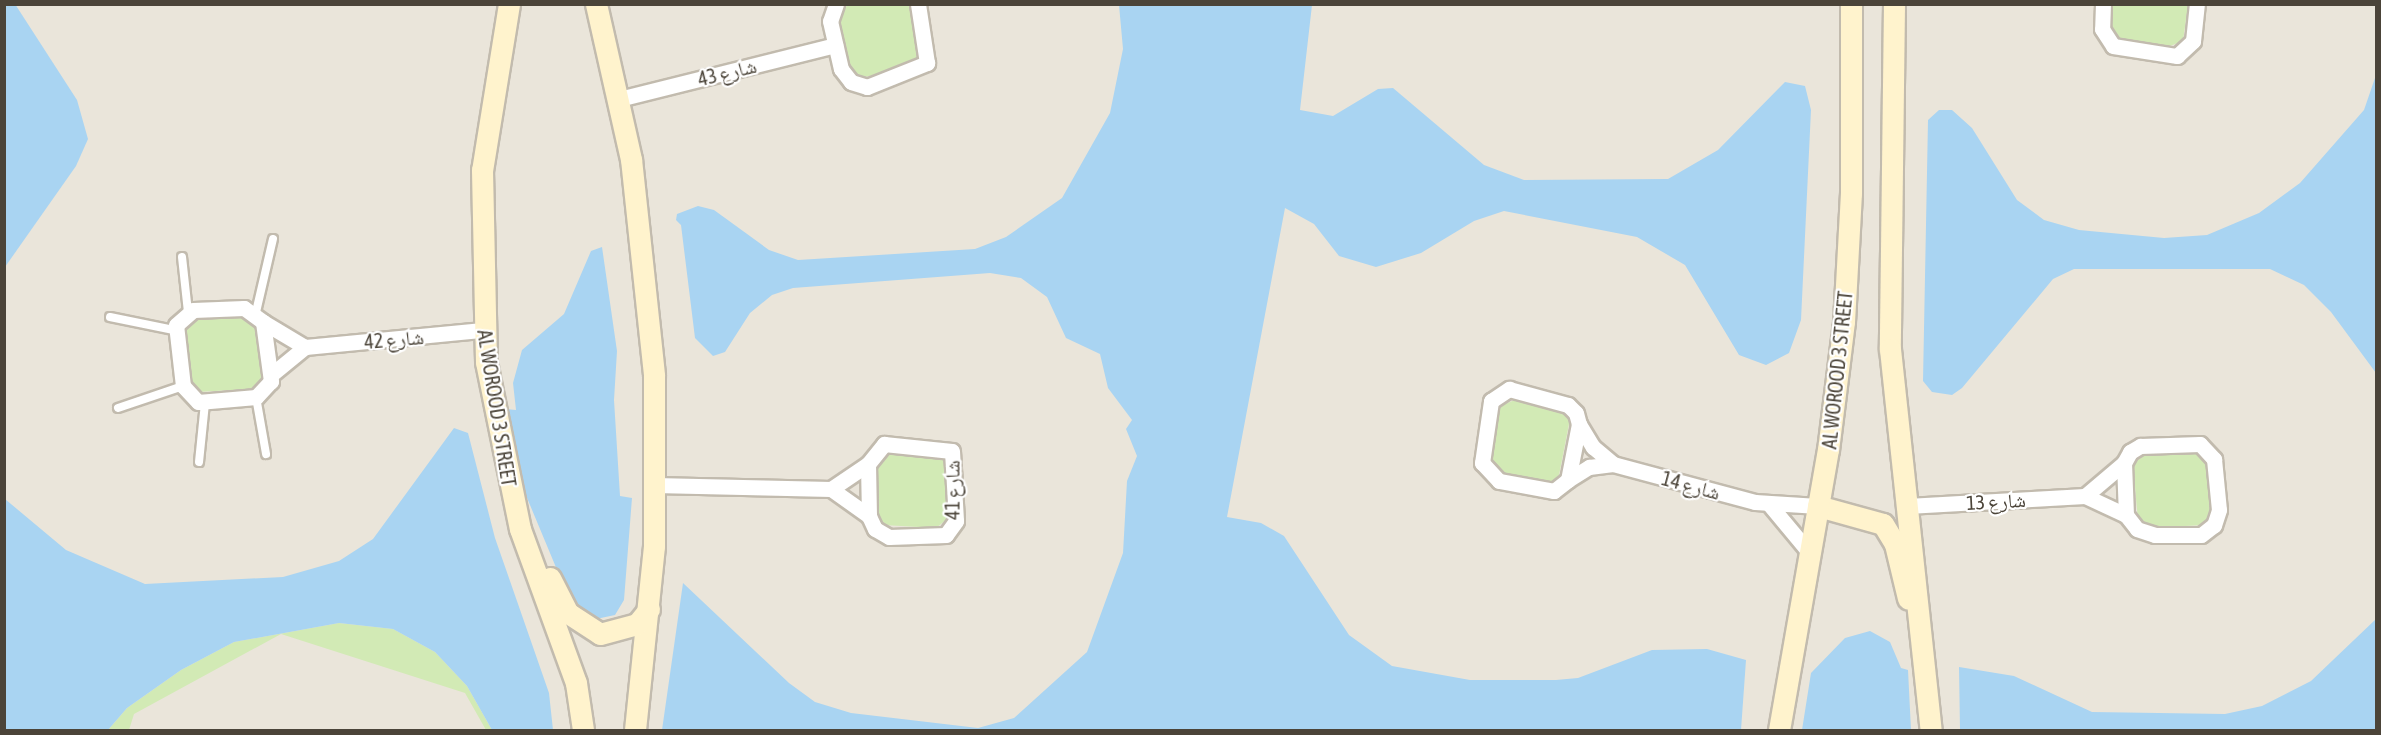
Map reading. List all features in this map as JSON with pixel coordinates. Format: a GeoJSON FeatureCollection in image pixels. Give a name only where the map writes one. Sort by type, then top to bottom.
{"type":"FeatureCollection","features":[{"type":"Feature","properties":{"kind":"street","name":"AL WOROOD 3 STREET"},"geometry":{"type":"LineString","coordinates":[[509,4],[482,170],[483,330],[494,412],[520,529],[576,683],[583,730]]}},
{"type":"Feature","properties":{"kind":"street"},"geometry":{"type":"LineString","coordinates":[[581,4],[611,66]]}},
{"type":"Feature","properties":{"kind":"street"},"geometry":{"type":"LineString","coordinates":[[596,4],[619,99],[650,321],[654,485],[649,609],[635,730]]}},
{"type":"Feature","properties":{"kind":"street"},"geometry":{"type":"LineString","coordinates":[[836,4],[830,21],[835,45],[845,76],[859,86],[918,70],[930,52],[918,4]]}},
{"type":"Feature","properties":{"kind":"street","name":"AL WOROOD 3 STREET"},"geometry":{"type":"LineString","coordinates":[[1779,730],[1837,386],[1848,258],[1851,4]]}},
{"type":"Feature","properties":{"kind":"street"},"geometry":{"type":"LineString","coordinates":[[1894,4],[1890,349],[1927,668],[1931,730]]}},
{"type":"Feature","properties":{"kind":"street"},"geometry":{"type":"LineString","coordinates":[[2103,4],[2102,29],[2113,46],[2177,56],[2193,41],[2197,4]]}},
{"type":"Feature","properties":{"kind":"street","name":"شارع 43"},"geometry":{"type":"LineString","coordinates":[[619,99],[835,45]]}},
{"type":"Feature","properties":{"kind":"street"},"geometry":{"type":"LineString","coordinates":[[260,317],[272,374],[268,388],[256,397],[205,403],[191,398],[183,386],[174,330],[188,312],[244,308],[260,317],[305,347],[272,374]]}},
{"type":"Feature","properties":{"kind":"street","name":"شارع 42"},"geometry":{"type":"LineString","coordinates":[[305,347],[483,330]]}},
{"type":"Feature","properties":{"kind":"street","name":"شارع 14"},"geometry":{"type":"LineString","coordinates":[[1613,464],[1593,447],[1568,405],[1509,389],[1491,401],[1480,455],[1492,477],[1548,492],[1588,467],[1613,464],[1769,504],[1818,506]]}},
{"type":"Feature","properties":{"kind":"street"},"geometry":{"type":"LineString","coordinates":[[1568,480],[1579,424]]}},
{"type":"Feature","properties":{"kind":"street","name":"شارع 41"},"geometry":{"type":"LineString","coordinates":[[893,444],[947,447],[957,464],[956,521],[946,535],[889,537],[869,516],[831,489],[868,464],[876,448],[893,444]]}},
{"type":"Feature","properties":{"kind":"street","name":"شارع 13"},"geometry":{"type":"LineString","coordinates":[[1907,506],[2085,496],[2126,515],[2145,534],[2201,535],[2214,525],[2219,510],[2214,459],[2200,444],[2140,446],[2124,463],[2085,496]]}},
{"type":"Feature","properties":{"kind":"street"},"geometry":{"type":"LineString","coordinates":[[2124,463],[2126,515]]}},
{"type":"Feature","properties":{"kind":"street"},"geometry":{"type":"LineString","coordinates":[[868,464],[869,516]]}},
{"type":"Feature","properties":{"kind":"street"},"geometry":{"type":"LineString","coordinates":[[654,485],[831,489]]}},
{"type":"Feature","properties":{"kind":"street"},"geometry":{"type":"LineString","coordinates":[[1769,504],[1809,552]]}},
{"type":"Feature","properties":{"kind":"street"},"geometry":{"type":"LineString","coordinates":[[1818,506],[1872,517],[1891,533],[1927,668]]}},
{"type":"Feature","properties":{"kind":"street"},"geometry":{"type":"LineString","coordinates":[[520,529],[568,613],[582,627],[620,632],[649,609]]}},
{"type":"Feature","properties":{"kind":"lane"},"geometry":{"type":"LineString","coordinates":[[260,317],[273,239]]}},
{"type":"Feature","properties":{"kind":"lane"},"geometry":{"type":"LineString","coordinates":[[182,257],[188,312]]}},
{"type":"Feature","properties":{"kind":"lane"},"geometry":{"type":"LineString","coordinates":[[110,317],[174,330]]}},
{"type":"Feature","properties":{"kind":"lane"},"geometry":{"type":"LineString","coordinates":[[118,408],[183,386]]}},
{"type":"Feature","properties":{"kind":"lane"},"geometry":{"type":"LineString","coordinates":[[256,397],[266,454]]}},
{"type":"Feature","properties":{"kind":"lane"},"geometry":{"type":"LineString","coordinates":[[199,462],[205,403]]}},
{"type":"Feature","properties":{"kind":"shaded area"},"geometry":{"type":"Polygon","coordinates":[[[4,5],[2376,5],[2376,730],[5,730],[4,5]]]}},
{"type":"Feature","properties":{"kind":"green space"},"geometry":{"type":"Polygon","coordinates":[[[850,5],[910,5],[920,61],[909,69],[858,78],[847,68],[837,20],[841,8],[850,5]]]}},
{"type":"Feature","properties":{"kind":"green space"},"geometry":{"type":"Polygon","coordinates":[[[2112,5],[2188,5],[2183,41],[2170,46],[2123,42],[2111,28],[2112,5]]]}},
{"type":"Feature","properties":{"kind":"green space"},"geometry":{"type":"Polygon","coordinates":[[[242,315],[255,320],[262,382],[250,389],[197,392],[189,382],[185,326],[197,319],[242,315]]]}},
{"type":"Feature","properties":{"kind":"green space"},"geometry":{"type":"Polygon","coordinates":[[[1515,400],[1559,410],[1570,419],[1559,475],[1550,484],[1496,473],[1487,463],[1497,407],[1515,400]]]}},
{"type":"Feature","properties":{"kind":"green space"},"geometry":{"type":"Polygon","coordinates":[[[939,452],[949,459],[951,516],[936,528],[884,525],[876,513],[876,464],[884,453],[939,452]]]}},
{"type":"Feature","properties":{"kind":"green space"},"geometry":{"type":"Polygon","coordinates":[[[2148,452],[2200,452],[2209,464],[2210,513],[2204,525],[2148,528],[2138,521],[2133,464],[2148,452]]]}},
{"type":"Feature","properties":{"kind":"green space"},"geometry":{"type":"Polygon","coordinates":[[[339,623],[393,629],[435,652],[467,686],[492,730],[486,730],[465,693],[281,634],[134,714],[129,730],[108,730],[127,708],[181,670],[234,642],[339,623]]]}},
{"type":"Feature","properties":{"kind":"water"},"geometry":{"type":"Polygon","coordinates":[[[15,4],[77,100],[88,139],[76,166],[5,267],[4,5],[15,4]]]}},
{"type":"Feature","properties":{"kind":"water"},"geometry":{"type":"Polygon","coordinates":[[[1119,5],[1312,5],[1300,110],[1333,116],[1378,89],[1393,88],[1484,165],[1524,180],[1668,179],[1718,150],[1785,82],[1805,86],[1811,110],[1801,320],[1789,353],[1766,365],[1739,355],[1685,265],[1637,237],[1504,211],[1474,221],[1421,253],[1376,267],[1339,256],[1314,224],[1285,208],[1227,517],[1261,523],[1284,536],[1349,635],[1392,666],[1470,680],[1556,680],[1578,678],[1652,650],[1707,649],[1746,660],[1741,730],[662,730],[683,583],[789,683],[815,702],[851,713],[978,728],[1014,718],[1087,652],[1123,553],[1127,481],[1137,456],[1126,429],[1132,420],[1108,388],[1100,354],[1066,338],[1047,297],[1021,278],[990,273],[793,288],[772,295],[750,313],[725,352],[713,356],[695,338],[681,225],[676,220],[677,214],[698,206],[714,210],[769,250],[798,260],[975,249],[1006,237],[1062,198],[1110,113],[1123,49],[1119,5]]]}},
{"type":"Feature","properties":{"kind":"water"},"geometry":{"type":"Polygon","coordinates":[[[2376,75],[2376,373],[2331,312],[2304,285],[2270,269],[2074,269],[2053,279],[1962,388],[1952,395],[1932,392],[1923,381],[1928,120],[1939,110],[1952,110],[1972,128],[2017,200],[2044,220],[2079,230],[2164,238],[2207,235],[2259,213],[2300,183],[2364,110],[2376,75]]]}},
{"type":"Feature","properties":{"kind":"water"},"geometry":{"type":"Polygon","coordinates":[[[602,247],[617,351],[614,400],[620,496],[632,498],[624,600],[615,615],[596,619],[573,602],[560,577],[525,493],[504,409],[516,410],[513,383],[522,350],[564,314],[591,251],[602,247]]]}},
{"type":"Feature","properties":{"kind":"water"},"geometry":{"type":"Polygon","coordinates":[[[454,428],[468,433],[495,538],[549,693],[553,730],[492,730],[467,686],[435,652],[393,629],[339,623],[234,642],[181,670],[127,708],[108,730],[5,730],[5,499],[66,550],[145,584],[283,577],[339,561],[373,539],[454,428]]]}},
{"type":"Feature","properties":{"kind":"water"},"geometry":{"type":"Polygon","coordinates":[[[2376,619],[2376,730],[1960,730],[1959,667],[2014,676],[2092,712],[2225,714],[2262,706],[2311,681],[2376,619]]]}},
{"type":"Feature","properties":{"kind":"water"},"geometry":{"type":"Polygon","coordinates":[[[1870,631],[1890,642],[1901,668],[1908,670],[1911,730],[1802,730],[1811,673],[1845,638],[1870,631]]]}}]}
